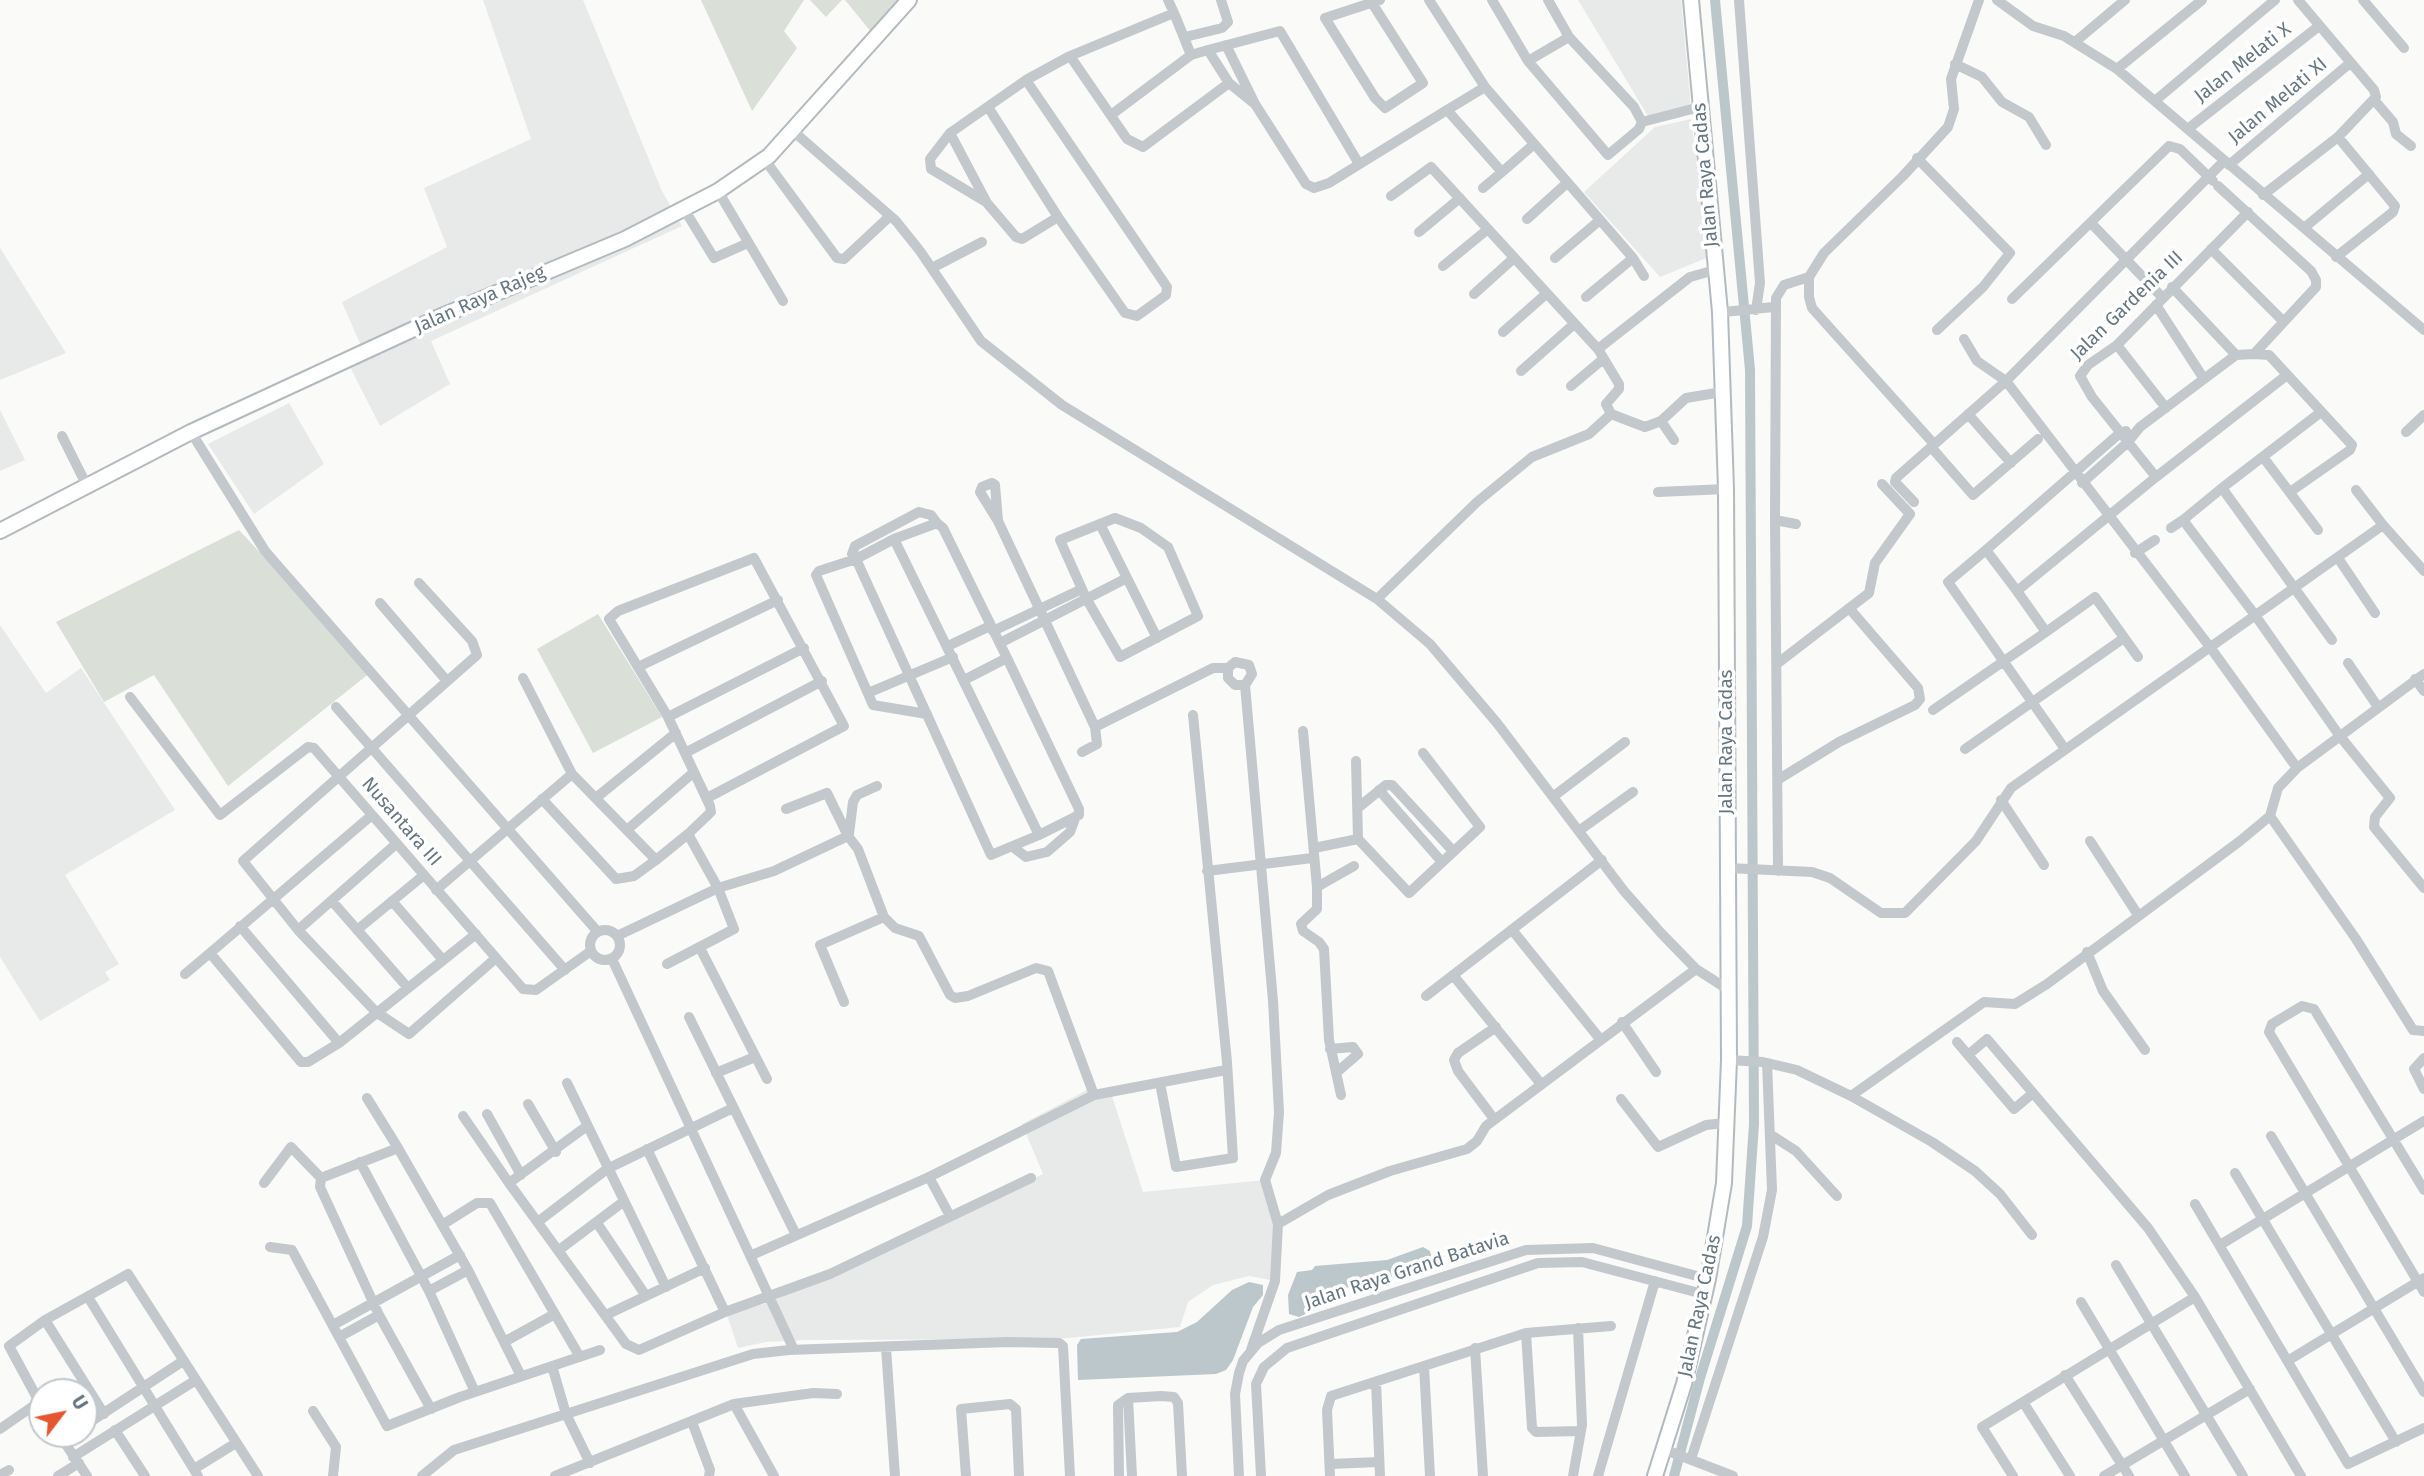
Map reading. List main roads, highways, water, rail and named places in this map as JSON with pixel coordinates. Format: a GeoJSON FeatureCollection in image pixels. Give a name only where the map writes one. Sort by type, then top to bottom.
{"type":"FeatureCollection","features":[{"type":"Feature","properties":{"kind":"waterway"},"geometry":{"type":"LineString","coordinates":[[1674,1476],[1700,1378],[1747,1226],[1754,1124],[1750,370],[1715,0]]}}]}
